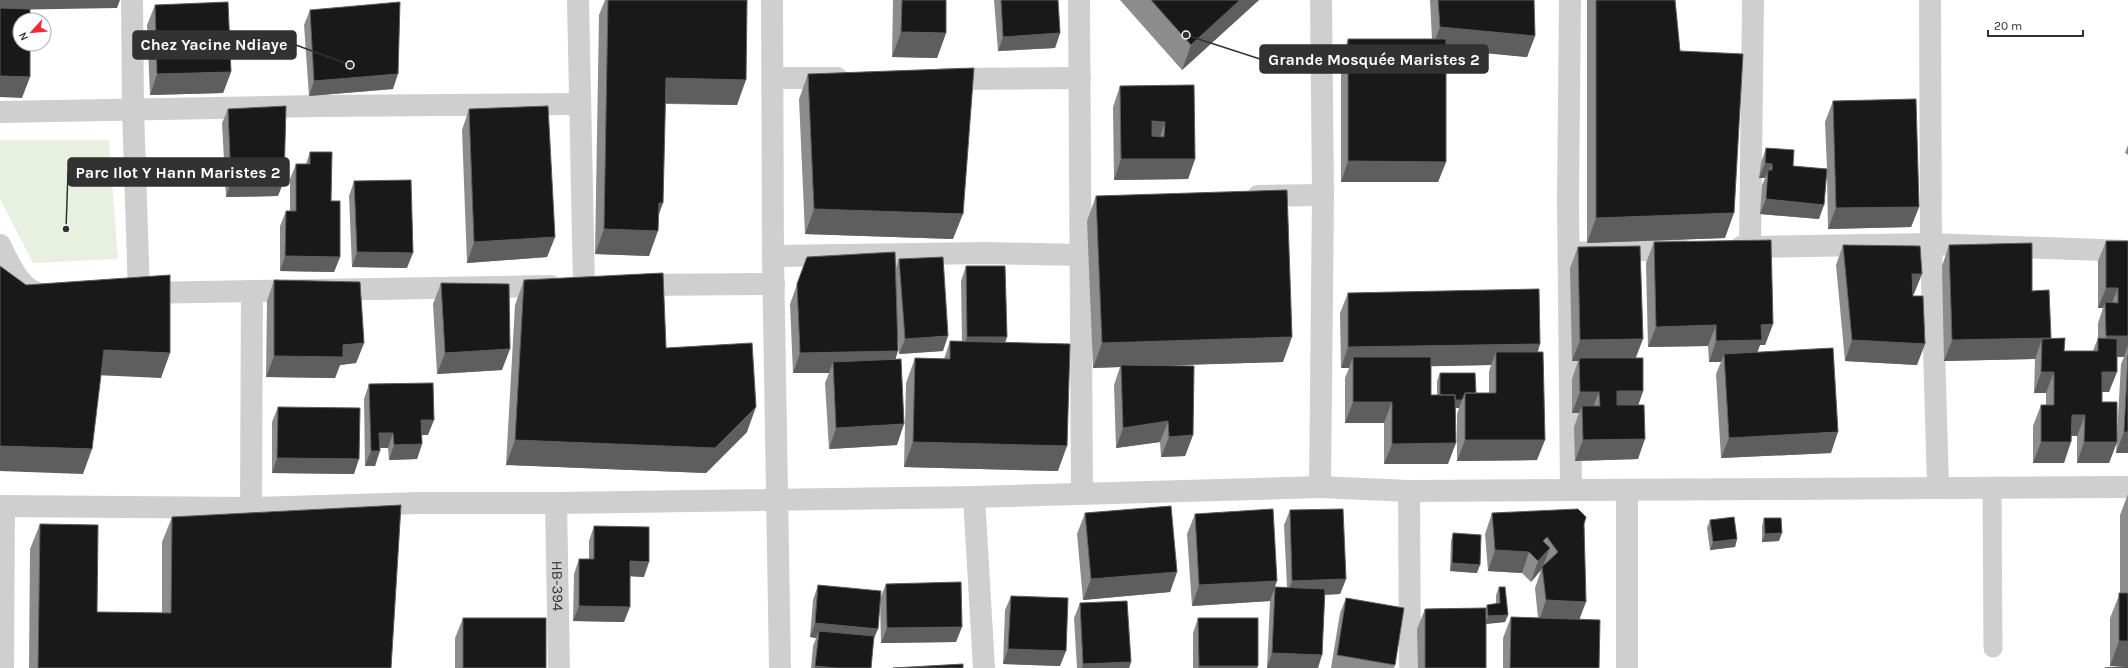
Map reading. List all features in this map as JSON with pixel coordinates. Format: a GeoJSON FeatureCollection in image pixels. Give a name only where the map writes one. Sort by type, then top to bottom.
{"type":"FeatureCollection","features":[{"type":"Feature","properties":{"kind":"street"},"geometry":{"type":"LineString","coordinates":[[132,0],[133,110],[139,293]]}},
{"type":"Feature","properties":{"kind":"street"},"geometry":{"type":"LineString","coordinates":[[578,0],[584,286]]}},
{"type":"Feature","properties":{"kind":"street"},"geometry":{"type":"LineString","coordinates":[[772,0],[774,78],[773,256],[780,668]]}},
{"type":"Feature","properties":{"kind":"street"},"geometry":{"type":"LineString","coordinates":[[1079,0],[1082,493]]}},
{"type":"Feature","properties":{"kind":"street"},"geometry":{"type":"LineString","coordinates":[[1320,487],[1323,195],[1321,0]]}},
{"type":"Feature","properties":{"kind":"street"},"geometry":{"type":"LineString","coordinates":[[1570,0],[1568,201],[1571,490]]}},
{"type":"Feature","properties":{"kind":"street"},"geometry":{"type":"LineString","coordinates":[[1750,247],[1753,0]]}},
{"type":"Feature","properties":{"kind":"street"},"geometry":{"type":"LineString","coordinates":[[1930,0],[1931,244],[1938,487]]}},
{"type":"Feature","properties":{"kind":"street"},"geometry":{"type":"LineString","coordinates":[[774,78],[860,78]]}},
{"type":"Feature","properties":{"kind":"street"},"geometry":{"type":"LineString","coordinates":[[923,79],[1080,78]]}},
{"type":"Feature","properties":{"kind":"street"},"geometry":{"type":"LineString","coordinates":[[0,112],[579,104]]}},
{"type":"Feature","properties":{"kind":"street"},"geometry":{"type":"LineString","coordinates":[[1235,196],[1323,195]]}},
{"type":"Feature","properties":{"kind":"street"},"geometry":{"type":"LineString","coordinates":[[1080,199],[1103,199]]}},
{"type":"Feature","properties":{"kind":"street"},"geometry":{"type":"LineString","coordinates":[[1569,253],[1750,247],[1931,244],[2128,251]]}},
{"type":"Feature","properties":{"kind":"street"},"geometry":{"type":"LineString","coordinates":[[0,245],[13,272],[26,288],[44,295],[68,294]]}},
{"type":"Feature","properties":{"kind":"street"},"geometry":{"type":"LineString","coordinates":[[773,256],[987,253],[1080,254]]}},
{"type":"Feature","properties":{"kind":"street"},"geometry":{"type":"LineString","coordinates":[[116,293],[612,285],[774,284]]}},
{"type":"Feature","properties":{"kind":"street"},"geometry":{"type":"LineString","coordinates":[[251,508],[252,291]]}},
{"type":"Feature","properties":{"kind":"street"},"geometry":{"type":"LineString","coordinates":[[3,668],[2,506],[251,508],[420,503],[556,503],[974,497],[1320,487],[1409,490],[1627,490],[2128,486]]}},
{"type":"Feature","properties":{"kind":"street"},"geometry":{"type":"LineString","coordinates":[[1409,490],[1410,668]]}},
{"type":"Feature","properties":{"kind":"street"},"geometry":{"type":"LineString","coordinates":[[1627,490],[1627,668]]}},
{"type":"Feature","properties":{"kind":"street"},"geometry":{"type":"LineString","coordinates":[[974,497],[984,668]]}},
{"type":"Feature","properties":{"kind":"street","name":"HB-394"},"geometry":{"type":"LineString","coordinates":[[556,503],[559,668]]}},
{"type":"Feature","properties":{"kind":"lane"},"geometry":{"type":"LineString","coordinates":[[1992,487],[1993,648]]}},
{"type":"Feature","properties":{"kind":"green space"},"geometry":{"type":"Polygon","coordinates":[[[0,140],[109,140],[118,259],[33,263],[0,199],[0,140]]]}},
{"type":"Feature","properties":{"kind":"building"},"geometry":{"type":"Polygon","coordinates":[[[608,0],[747,0],[746,80],[666,78],[663,203],[659,203],[658,231],[604,229],[608,0]]]}},
{"type":"Feature","properties":{"kind":"building"},"geometry":{"type":"Polygon","coordinates":[[[902,0],[946,0],[946,33],[901,32],[902,0]]]}},
{"type":"Feature","properties":{"kind":"building"},"geometry":{"type":"Polygon","coordinates":[[[1001,0],[1058,0],[1060,33],[1003,37],[1001,0]]]}},
{"type":"Feature","properties":{"kind":"building"},"geometry":{"type":"Polygon","coordinates":[[[1151,0],[1240,0],[1191,45],[1151,0]]]}},
{"type":"Feature","properties":{"kind":"building"},"geometry":{"type":"Polygon","coordinates":[[[1438,0],[1534,0],[1535,36],[1440,27],[1438,0]]]}},
{"type":"Feature","properties":{"kind":"building"},"geometry":{"type":"Polygon","coordinates":[[[1596,0],[1675,0],[1680,51],[1743,54],[1734,213],[1596,218],[1596,0]]]}},
{"type":"Feature","properties":{"kind":"building"},"geometry":{"type":"Polygon","coordinates":[[[228,2],[231,72],[157,74],[155,5],[228,2]]]}},
{"type":"Feature","properties":{"kind":"building"},"geometry":{"type":"Polygon","coordinates":[[[400,2],[398,74],[314,81],[310,10],[400,2]]]}},
{"type":"Feature","properties":{"kind":"building"},"geometry":{"type":"Polygon","coordinates":[[[0,8],[30,9],[30,12],[12,12],[12,52],[30,52],[30,77],[0,76],[0,8]]]}},
{"type":"Feature","properties":{"kind":"building"},"geometry":{"type":"Polygon","coordinates":[[[1348,39],[1446,39],[1446,162],[1348,161],[1348,39]]]}},
{"type":"Feature","properties":{"kind":"building"},"geometry":{"type":"Polygon","coordinates":[[[974,68],[963,214],[814,209],[808,74],[974,68]]]}},
{"type":"Feature","properties":{"kind":"building"},"geometry":{"type":"Polygon","coordinates":[[[1194,85],[1195,159],[1121,159],[1120,86],[1194,85]],[[1152,121],[1152,136],[1164,137],[1165,122],[1152,121]]]}},
{"type":"Feature","properties":{"kind":"building"},"geometry":{"type":"Polygon","coordinates":[[[1916,99],[1919,207],[1836,208],[1833,101],[1916,99]]]}},
{"type":"Feature","properties":{"kind":"building"},"geometry":{"type":"Polygon","coordinates":[[[286,106],[284,181],[231,182],[228,109],[286,106]]]}},
{"type":"Feature","properties":{"kind":"building"},"geometry":{"type":"Polygon","coordinates":[[[548,106],[555,237],[474,242],[469,109],[548,106]]]}},
{"type":"Feature","properties":{"kind":"building"},"geometry":{"type":"Polygon","coordinates":[[[1766,148],[1794,150],[1793,166],[1827,169],[1824,205],[1766,199],[1768,170],[1772,170],[1772,164],[1765,163],[1766,148]]]}},
{"type":"Feature","properties":{"kind":"building"},"geometry":{"type":"Polygon","coordinates":[[[310,152],[332,152],[331,201],[340,201],[340,257],[285,256],[286,211],[296,211],[296,164],[310,164],[310,152]]]}},
{"type":"Feature","properties":{"kind":"building"},"geometry":{"type":"Polygon","coordinates":[[[411,180],[413,253],[357,252],[354,181],[411,180]]]}},
{"type":"Feature","properties":{"kind":"building"},"geometry":{"type":"Polygon","coordinates":[[[1287,190],[1292,337],[1102,343],[1096,196],[1287,190]]]}},
{"type":"Feature","properties":{"kind":"building"},"geometry":{"type":"Polygon","coordinates":[[[1771,240],[1773,324],[1761,325],[1762,340],[1716,341],[1716,325],[1656,327],[1654,242],[1771,240]]]}},
{"type":"Feature","properties":{"kind":"building"},"geometry":{"type":"Polygon","coordinates":[[[2106,241],[2128,241],[2128,336],[2106,336],[2105,302],[2118,303],[2118,288],[2106,288],[2106,241]]]}},
{"type":"Feature","properties":{"kind":"building"},"geometry":{"type":"Polygon","coordinates":[[[2032,243],[2032,291],[2049,290],[2051,338],[1952,340],[1949,245],[2032,243]]]}},
{"type":"Feature","properties":{"kind":"building"},"geometry":{"type":"Polygon","coordinates":[[[1843,245],[1920,246],[1922,274],[1912,274],[1913,296],[1923,296],[1925,344],[1852,340],[1843,245]]]}},
{"type":"Feature","properties":{"kind":"building"},"geometry":{"type":"Polygon","coordinates":[[[1640,246],[1643,339],[1580,340],[1578,247],[1640,246]]]}},
{"type":"Feature","properties":{"kind":"building"},"geometry":{"type":"Polygon","coordinates":[[[895,252],[898,351],[800,353],[797,284],[807,257],[895,252]]]}},
{"type":"Feature","properties":{"kind":"building"},"geometry":{"type":"Polygon","coordinates":[[[943,257],[948,336],[905,339],[899,259],[943,257]]]}},
{"type":"Feature","properties":{"kind":"building"},"geometry":{"type":"Polygon","coordinates":[[[0,266],[26,285],[170,275],[170,353],[104,350],[92,449],[0,446],[0,266]]]}},
{"type":"Feature","properties":{"kind":"building"},"geometry":{"type":"Polygon","coordinates":[[[966,266],[1005,266],[1007,337],[967,337],[966,266]]]}},
{"type":"Feature","properties":{"kind":"building"},"geometry":{"type":"Polygon","coordinates":[[[663,273],[666,348],[752,343],[756,407],[715,448],[515,440],[524,280],[663,273]]]}},
{"type":"Feature","properties":{"kind":"building"},"geometry":{"type":"Polygon","coordinates":[[[274,280],[360,282],[364,343],[343,345],[343,357],[274,356],[274,280]]]}},
{"type":"Feature","properties":{"kind":"building"},"geometry":{"type":"Polygon","coordinates":[[[441,283],[509,284],[510,349],[445,353],[441,283]]]}},
{"type":"Feature","properties":{"kind":"building"},"geometry":{"type":"Polygon","coordinates":[[[1539,289],[1540,344],[1348,347],[1348,293],[1539,289]]]}},
{"type":"Feature","properties":{"kind":"building"},"geometry":{"type":"Polygon","coordinates":[[[2065,338],[2064,351],[2098,351],[2098,338],[2117,339],[2117,372],[2102,372],[2102,402],[2117,402],[2117,442],[2084,442],[2085,415],[2072,415],[2071,442],[2041,442],[2041,405],[2054,405],[2054,372],[2041,372],[2042,339],[2065,338]]]}},
{"type":"Feature","properties":{"kind":"building"},"geometry":{"type":"Polygon","coordinates":[[[950,341],[1070,344],[1067,446],[913,442],[915,358],[950,359],[950,341]]]}},
{"type":"Feature","properties":{"kind":"building"},"geometry":{"type":"Polygon","coordinates":[[[1833,348],[1838,432],[1729,438],[1724,354],[1833,348]]]}},
{"type":"Feature","properties":{"kind":"building"},"geometry":{"type":"Polygon","coordinates":[[[1496,352],[1543,352],[1545,440],[1465,440],[1465,393],[1496,393],[1496,352]]]}},
{"type":"Feature","properties":{"kind":"building"},"geometry":{"type":"Polygon","coordinates":[[[2128,355],[2128,432],[2124,432],[2128,355]]]}},
{"type":"Feature","properties":{"kind":"building"},"geometry":{"type":"Polygon","coordinates":[[[1353,357],[1431,357],[1431,395],[1455,395],[1456,443],[1392,444],[1392,402],[1353,402],[1353,357]]]}},
{"type":"Feature","properties":{"kind":"building"},"geometry":{"type":"Polygon","coordinates":[[[1579,358],[1643,358],[1643,391],[1617,391],[1617,405],[1644,405],[1645,439],[1583,440],[1582,406],[1600,406],[1599,392],[1580,392],[1579,358]]]}},
{"type":"Feature","properties":{"kind":"building"},"geometry":{"type":"Polygon","coordinates":[[[901,359],[904,424],[836,428],[833,362],[901,359]]]}},
{"type":"Feature","properties":{"kind":"building"},"geometry":{"type":"Polygon","coordinates":[[[1121,365],[1194,366],[1193,435],[1169,437],[1168,421],[1123,428],[1121,365]]]}},
{"type":"Feature","properties":{"kind":"building"},"geometry":{"type":"Polygon","coordinates":[[[1440,373],[1475,373],[1476,393],[1465,393],[1462,400],[1455,400],[1455,395],[1440,395],[1440,373]]]}},
{"type":"Feature","properties":{"kind":"building"},"geometry":{"type":"Polygon","coordinates":[[[433,383],[434,420],[421,420],[422,444],[394,445],[393,433],[379,433],[380,451],[371,451],[369,384],[433,383]]]}},
{"type":"Feature","properties":{"kind":"building"},"geometry":{"type":"Polygon","coordinates":[[[278,407],[360,408],[359,459],[277,458],[278,407]]]}},
{"type":"Feature","properties":{"kind":"building"},"geometry":{"type":"Polygon","coordinates":[[[401,505],[391,668],[38,668],[40,524],[98,525],[97,612],[171,613],[172,517],[401,505]]]}},
{"type":"Feature","properties":{"kind":"building"},"geometry":{"type":"Polygon","coordinates":[[[1171,506],[1177,572],[1091,579],[1085,513],[1171,506]]]}},
{"type":"Feature","properties":{"kind":"building"},"geometry":{"type":"Polygon","coordinates":[[[1273,509],[1277,581],[1199,585],[1195,514],[1273,509]]]}},
{"type":"Feature","properties":{"kind":"building"},"geometry":{"type":"Polygon","coordinates":[[[1343,509],[1346,579],[1292,581],[1290,510],[1343,509]]]}},
{"type":"Feature","properties":{"kind":"building"},"geometry":{"type":"Polygon","coordinates":[[[1578,509],[1586,517],[1584,524],[1586,602],[1546,600],[1542,567],[1558,552],[1547,537],[1543,541],[1550,548],[1538,561],[1529,552],[1495,550],[1492,513],[1578,509]]]}},
{"type":"Feature","properties":{"kind":"building"},"geometry":{"type":"Polygon","coordinates":[[[1734,517],[1737,539],[1713,542],[1710,520],[1734,517]]]}},
{"type":"Feature","properties":{"kind":"building"},"geometry":{"type":"Polygon","coordinates":[[[1764,518],[1781,518],[1782,533],[1765,534],[1764,518]]]}},
{"type":"Feature","properties":{"kind":"building"},"geometry":{"type":"Polygon","coordinates":[[[594,526],[649,527],[649,562],[630,561],[630,607],[579,606],[579,559],[594,559],[594,526]]]}},
{"type":"Feature","properties":{"kind":"building"},"geometry":{"type":"Polygon","coordinates":[[[1453,533],[1481,535],[1480,565],[1452,563],[1453,533]]]}},
{"type":"Feature","properties":{"kind":"building"},"geometry":{"type":"Polygon","coordinates":[[[961,582],[962,627],[887,628],[886,584],[961,582]]]}},
{"type":"Feature","properties":{"kind":"building"},"geometry":{"type":"Polygon","coordinates":[[[818,585],[881,591],[878,629],[815,623],[818,585]]]}},
{"type":"Feature","properties":{"kind":"building"},"geometry":{"type":"Polygon","coordinates":[[[1275,587],[1325,589],[1322,655],[1272,653],[1275,587]]]}},
{"type":"Feature","properties":{"kind":"building"},"geometry":{"type":"Polygon","coordinates":[[[1499,587],[1505,587],[1508,615],[1488,616],[1487,605],[1500,603],[1499,587]]]}},
{"type":"Feature","properties":{"kind":"building"},"geometry":{"type":"Polygon","coordinates":[[[2119,593],[2128,593],[2128,641],[2119,641],[2119,593]]]}},
{"type":"Feature","properties":{"kind":"building"},"geometry":{"type":"Polygon","coordinates":[[[1011,596],[1068,598],[1066,651],[1008,649],[1011,596]]]}},
{"type":"Feature","properties":{"kind":"building"},"geometry":{"type":"Polygon","coordinates":[[[1346,598],[1404,608],[1395,665],[1337,655],[1346,598]]]}},
{"type":"Feature","properties":{"kind":"building"},"geometry":{"type":"Polygon","coordinates":[[[1127,601],[1131,662],[1083,664],[1080,603],[1127,601]]]}},
{"type":"Feature","properties":{"kind":"building"},"geometry":{"type":"Polygon","coordinates":[[[1486,608],[1486,668],[1425,668],[1425,609],[1486,608]]]}},
{"type":"Feature","properties":{"kind":"building"},"geometry":{"type":"Polygon","coordinates":[[[1511,617],[1600,620],[1599,668],[1510,668],[1511,617]]]}},
{"type":"Feature","properties":{"kind":"building"},"geometry":{"type":"Polygon","coordinates":[[[463,618],[546,618],[546,668],[463,668],[463,618]]]}},
{"type":"Feature","properties":{"kind":"building"},"geometry":{"type":"Polygon","coordinates":[[[1198,618],[1258,618],[1258,666],[1199,666],[1198,618]]]}},
{"type":"Feature","properties":{"kind":"building"},"geometry":{"type":"Polygon","coordinates":[[[819,631],[874,636],[871,668],[837,668],[815,666],[819,631]]]}},
{"type":"Feature","properties":{"kind":"building"},"geometry":{"type":"Polygon","coordinates":[[[963,664],[963,668],[893,668],[963,664]]]}},
{"type":"Feature","properties":{"kind":"building"},"geometry":{"type":"Polygon","coordinates":[[[2128,667],[2128,668],[2105,668],[2128,667]]]}},
{"type":"Feature","properties":{"kind":"place","name":"Grande Mosquée Maristes 2"},"geometry":{"type":"Point","coordinates":[1186,35]}},
{"type":"Feature","properties":{"kind":"place","name":"Chez Yacine Ndiaye"},"geometry":{"type":"Point","coordinates":[350,65]}},
{"type":"Feature","properties":{"kind":"place","name":"Parc Ilot Y Hann Maristes 2"},"geometry":{"type":"Point","coordinates":[66,229]}}]}
